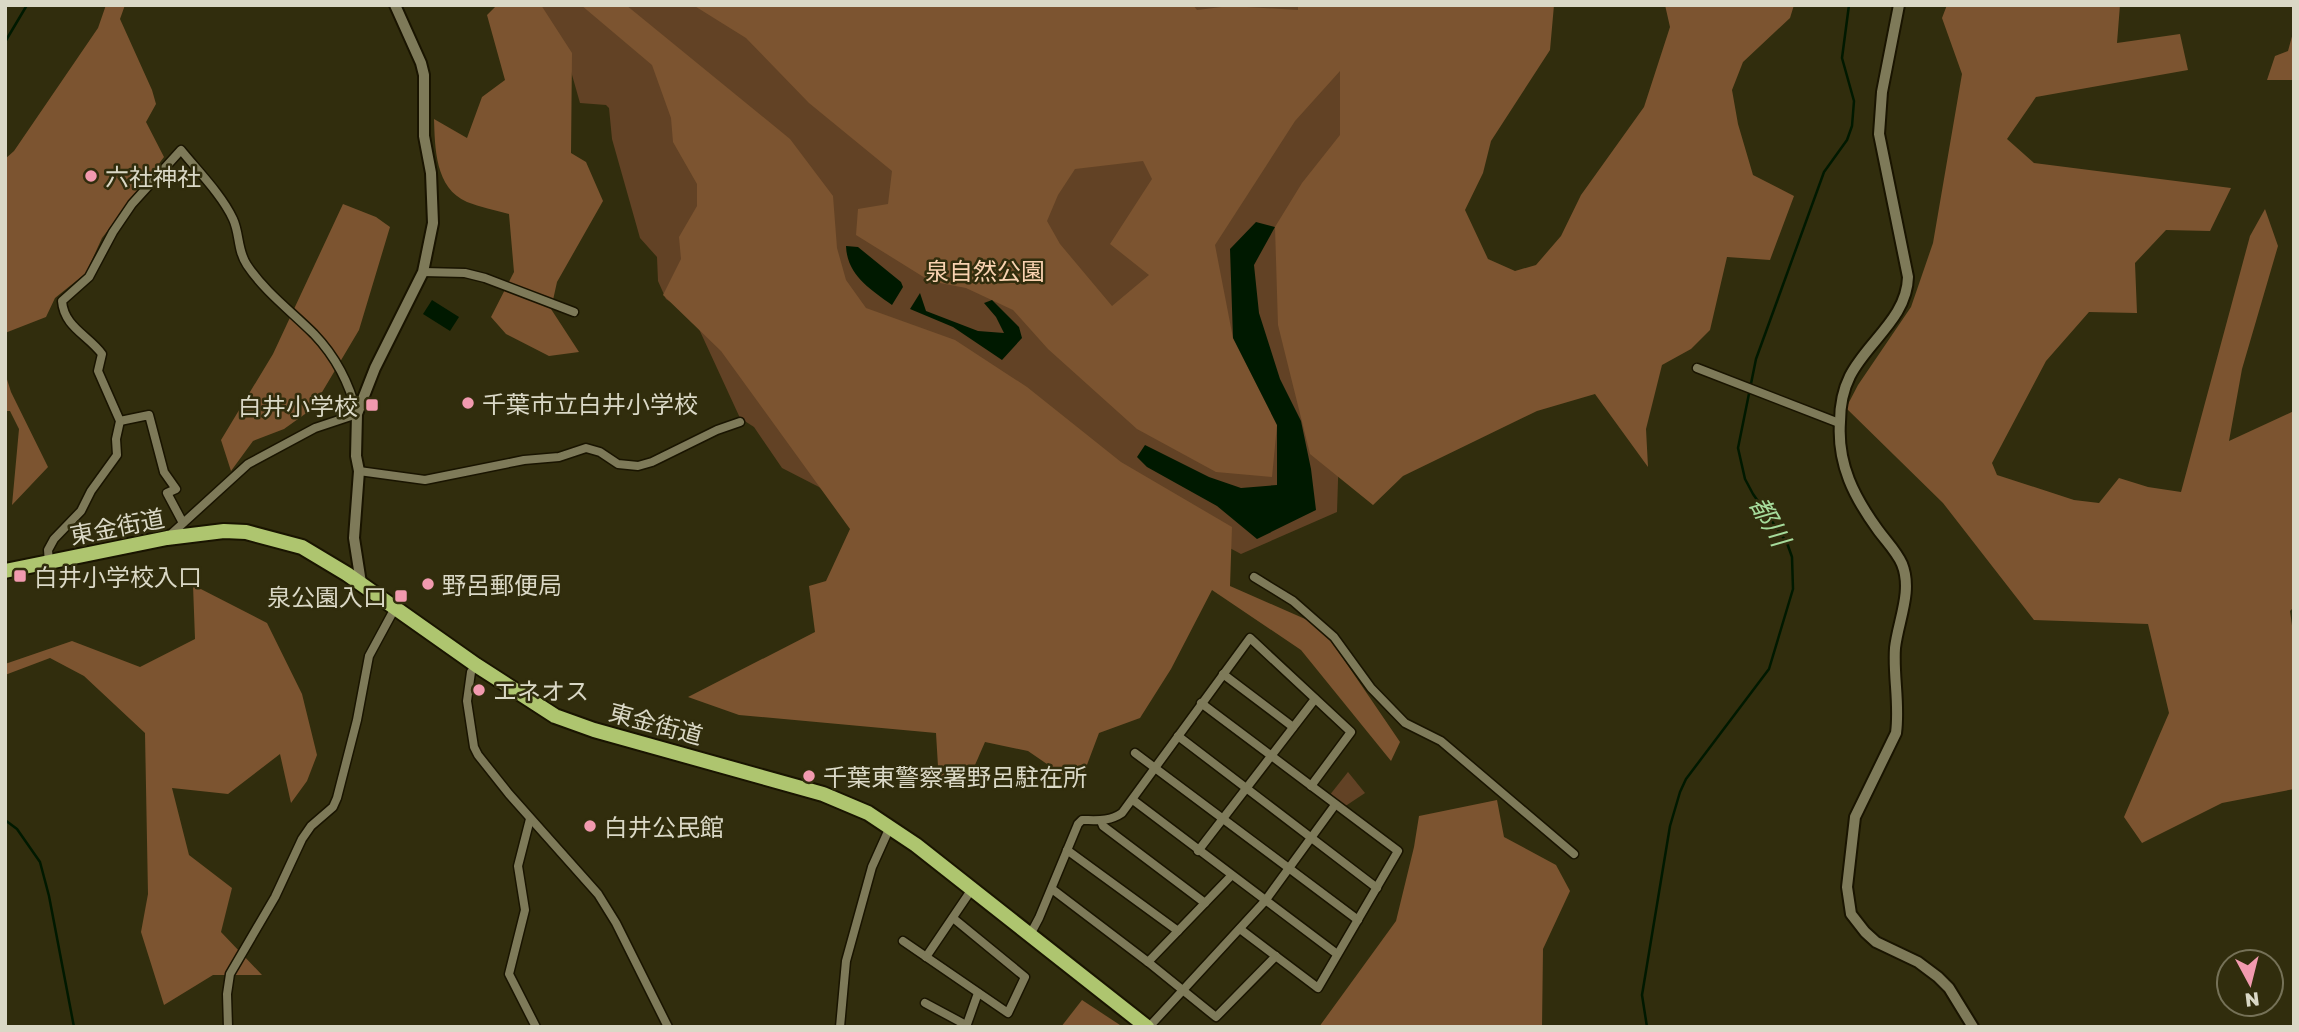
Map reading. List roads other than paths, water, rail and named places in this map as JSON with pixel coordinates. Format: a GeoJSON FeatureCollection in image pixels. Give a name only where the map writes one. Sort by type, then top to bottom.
{"type":"FeatureCollection","features":[{"type":"Feature","properties":{"kind":"highway","name":"東金街道"},"geometry":{"type":"LineString","coordinates":[[5,571],[167,538],[224,531],[246,532],[302,547],[361,583],[534,705],[573,724],[823,794],[868,813],[1031,933],[1148,1027]]}},
{"type":"Feature","properties":{"kind":"street"},"geometry":{"type":"LineString","coordinates":[[361,583],[354,538],[359,471],[356,456],[358,414],[375,368],[423,272],[433,223],[431,173],[424,136],[424,75],[395,5]]}},
{"type":"Feature","properties":{"kind":"street"},"geometry":{"type":"LineString","coordinates":[[1899,5],[1882,92],[1879,134],[1908,287],[1900,309],[1851,374],[1842,400],[1839,422],[1842,457],[1851,489],[1902,566],[1906,592],[1895,648],[1898,720],[1896,733],[1856,817],[1847,887],[1848,901],[1851,914],[1857,923],[1876,942],[1918,962],[1943,982],[1973,1027]]}},
{"type":"Feature","properties":{"kind":"street"},"geometry":{"type":"LineString","coordinates":[[49,563],[48,550],[54,539],[82,511],[91,491],[117,455],[116,439],[120,421],[98,371],[102,354],[69,323],[64,316],[62,301],[89,277],[113,232],[132,204],[181,150],[234,221],[240,255],[247,266],[276,300],[312,332],[331,354],[353,397],[358,414]]}},
{"type":"Feature","properties":{"kind":"street"},"geometry":{"type":"LineString","coordinates":[[423,272],[465,273],[485,278],[574,312]]}},
{"type":"Feature","properties":{"kind":"street"},"geometry":{"type":"LineString","coordinates":[[1697,368],[1839,422]]}},
{"type":"Feature","properties":{"kind":"street"},"geometry":{"type":"LineString","coordinates":[[167,538],[248,464],[315,428],[358,414]]}},
{"type":"Feature","properties":{"kind":"street"},"geometry":{"type":"LineString","coordinates":[[120,421],[149,415],[164,472],[176,489],[167,493],[183,523]]}},
{"type":"Feature","properties":{"kind":"street"},"geometry":{"type":"LineString","coordinates":[[359,471],[425,480],[524,460],[559,457],[586,449],[600,452],[618,464],[638,466],[740,422]]}},
{"type":"Feature","properties":{"kind":"street"},"geometry":{"type":"LineString","coordinates":[[1254,577],[1293,601],[1334,637],[1370,688],[1405,723],[1441,741],[1574,854]]}},
{"type":"Feature","properties":{"kind":"street"},"geometry":{"type":"LineString","coordinates":[[228,1027],[230,974],[275,897],[302,839],[311,826],[333,807],[357,720],[369,656],[395,608]]}},
{"type":"Feature","properties":{"kind":"street"},"geometry":{"type":"LineString","coordinates":[[1031,933],[1082,820],[1101,821],[1115,818],[1133,800],[1250,638],[1351,732],[1311,786]]}},
{"type":"Feature","properties":{"kind":"street"},"geometry":{"type":"LineString","coordinates":[[476,666],[471,672],[467,701],[474,747],[488,770],[598,894],[616,923],[668,1027]]}},
{"type":"Feature","properties":{"kind":"street"},"geometry":{"type":"LineString","coordinates":[[1223,674],[1293,727]]}},
{"type":"Feature","properties":{"kind":"street"},"geometry":{"type":"LineString","coordinates":[[1198,851],[1315,699]]}},
{"type":"Feature","properties":{"kind":"street"},"geometry":{"type":"LineString","coordinates":[[1202,703],[1398,851],[1318,988],[1240,929]]}},
{"type":"Feature","properties":{"kind":"street"},"geometry":{"type":"LineString","coordinates":[[1178,736],[1377,888]]}},
{"type":"Feature","properties":{"kind":"street"},"geometry":{"type":"LineString","coordinates":[[1135,752],[1358,920]]}},
{"type":"Feature","properties":{"kind":"street"},"geometry":{"type":"LineString","coordinates":[[1133,800],[1337,954]]}},
{"type":"Feature","properties":{"kind":"street"},"geometry":{"type":"LineString","coordinates":[[1148,1027],[1265,901],[1335,806]]}},
{"type":"Feature","properties":{"kind":"street"},"geometry":{"type":"LineString","coordinates":[[530,819],[518,866],[524,910],[509,974],[536,1027]]}},
{"type":"Feature","properties":{"kind":"street"},"geometry":{"type":"LineString","coordinates":[[1101,821],[1103,826],[1205,903]]}},
{"type":"Feature","properties":{"kind":"street"},"geometry":{"type":"LineString","coordinates":[[840,1027],[845,961],[872,867],[890,827]]}},
{"type":"Feature","properties":{"kind":"street"},"geometry":{"type":"LineString","coordinates":[[1067,850],[1178,931]]}},
{"type":"Feature","properties":{"kind":"street"},"geometry":{"type":"LineString","coordinates":[[1148,962],[1231,876]]}},
{"type":"Feature","properties":{"kind":"street"},"geometry":{"type":"LineString","coordinates":[[926,957],[972,889]]}},
{"type":"Feature","properties":{"kind":"street"},"geometry":{"type":"LineString","coordinates":[[1052,889],[1184,989],[1216,1017],[1276,956]]}},
{"type":"Feature","properties":{"kind":"street"},"geometry":{"type":"LineString","coordinates":[[903,941],[1008,1013],[1026,977],[953,918]]}},
{"type":"Feature","properties":{"kind":"street"},"geometry":{"type":"LineString","coordinates":[[925,1003],[966,1026],[978,993]]}},
{"type":"Feature","properties":{"kind":"waterway"},"geometry":{"type":"LineString","coordinates":[[5,42],[27,5]]}},
{"type":"Feature","properties":{"kind":"waterway","name":"都川"},"geometry":{"type":"LineString","coordinates":[[1647,1027],[1642,995],[1670,826],[1680,792],[1686,779],[1769,669],[1793,589],[1792,557],[1787,543],[1745,479],[1738,448],[1756,359],[1824,172],[1847,140],[1852,126],[1854,101],[1842,58],[1849,5]]}},
{"type":"Feature","properties":{"kind":"waterway"},"geometry":{"type":"LineString","coordinates":[[5,820],[17,829],[40,862],[74,1027]]}},
{"type":"Feature","properties":{"kind":"place","name":"六社神社"},"geometry":{"type":"Point","coordinates":[91,176]}},
{"type":"Feature","properties":{"kind":"place","name":"千葉市立白井小学校"},"geometry":{"type":"Point","coordinates":[468,403]}},
{"type":"Feature","properties":{"kind":"place","name":"白井小学校"},"geometry":{"type":"Point","coordinates":[372,405]}},
{"type":"Feature","properties":{"kind":"place","name":"白井小学校入口"},"geometry":{"type":"Point","coordinates":[20,576]}},
{"type":"Feature","properties":{"kind":"place","name":"野呂郵便局"},"geometry":{"type":"Point","coordinates":[428,584]}},
{"type":"Feature","properties":{"kind":"place","name":"泉公園入口"},"geometry":{"type":"Point","coordinates":[401,596]}},
{"type":"Feature","properties":{"kind":"place","name":"エネオス"},"geometry":{"type":"Point","coordinates":[479,690]}},
{"type":"Feature","properties":{"kind":"place","name":"千葉東警察署野呂駐在所"},"geometry":{"type":"Point","coordinates":[809,776]}},
{"type":"Feature","properties":{"kind":"place","name":"白井公民館"},"geometry":{"type":"Point","coordinates":[590,826]}},
{"type":"Feature","properties":{"kind":"park label","name":"泉自然公園"},"geometry":{"type":"Point","coordinates":[985,270]}}]}
